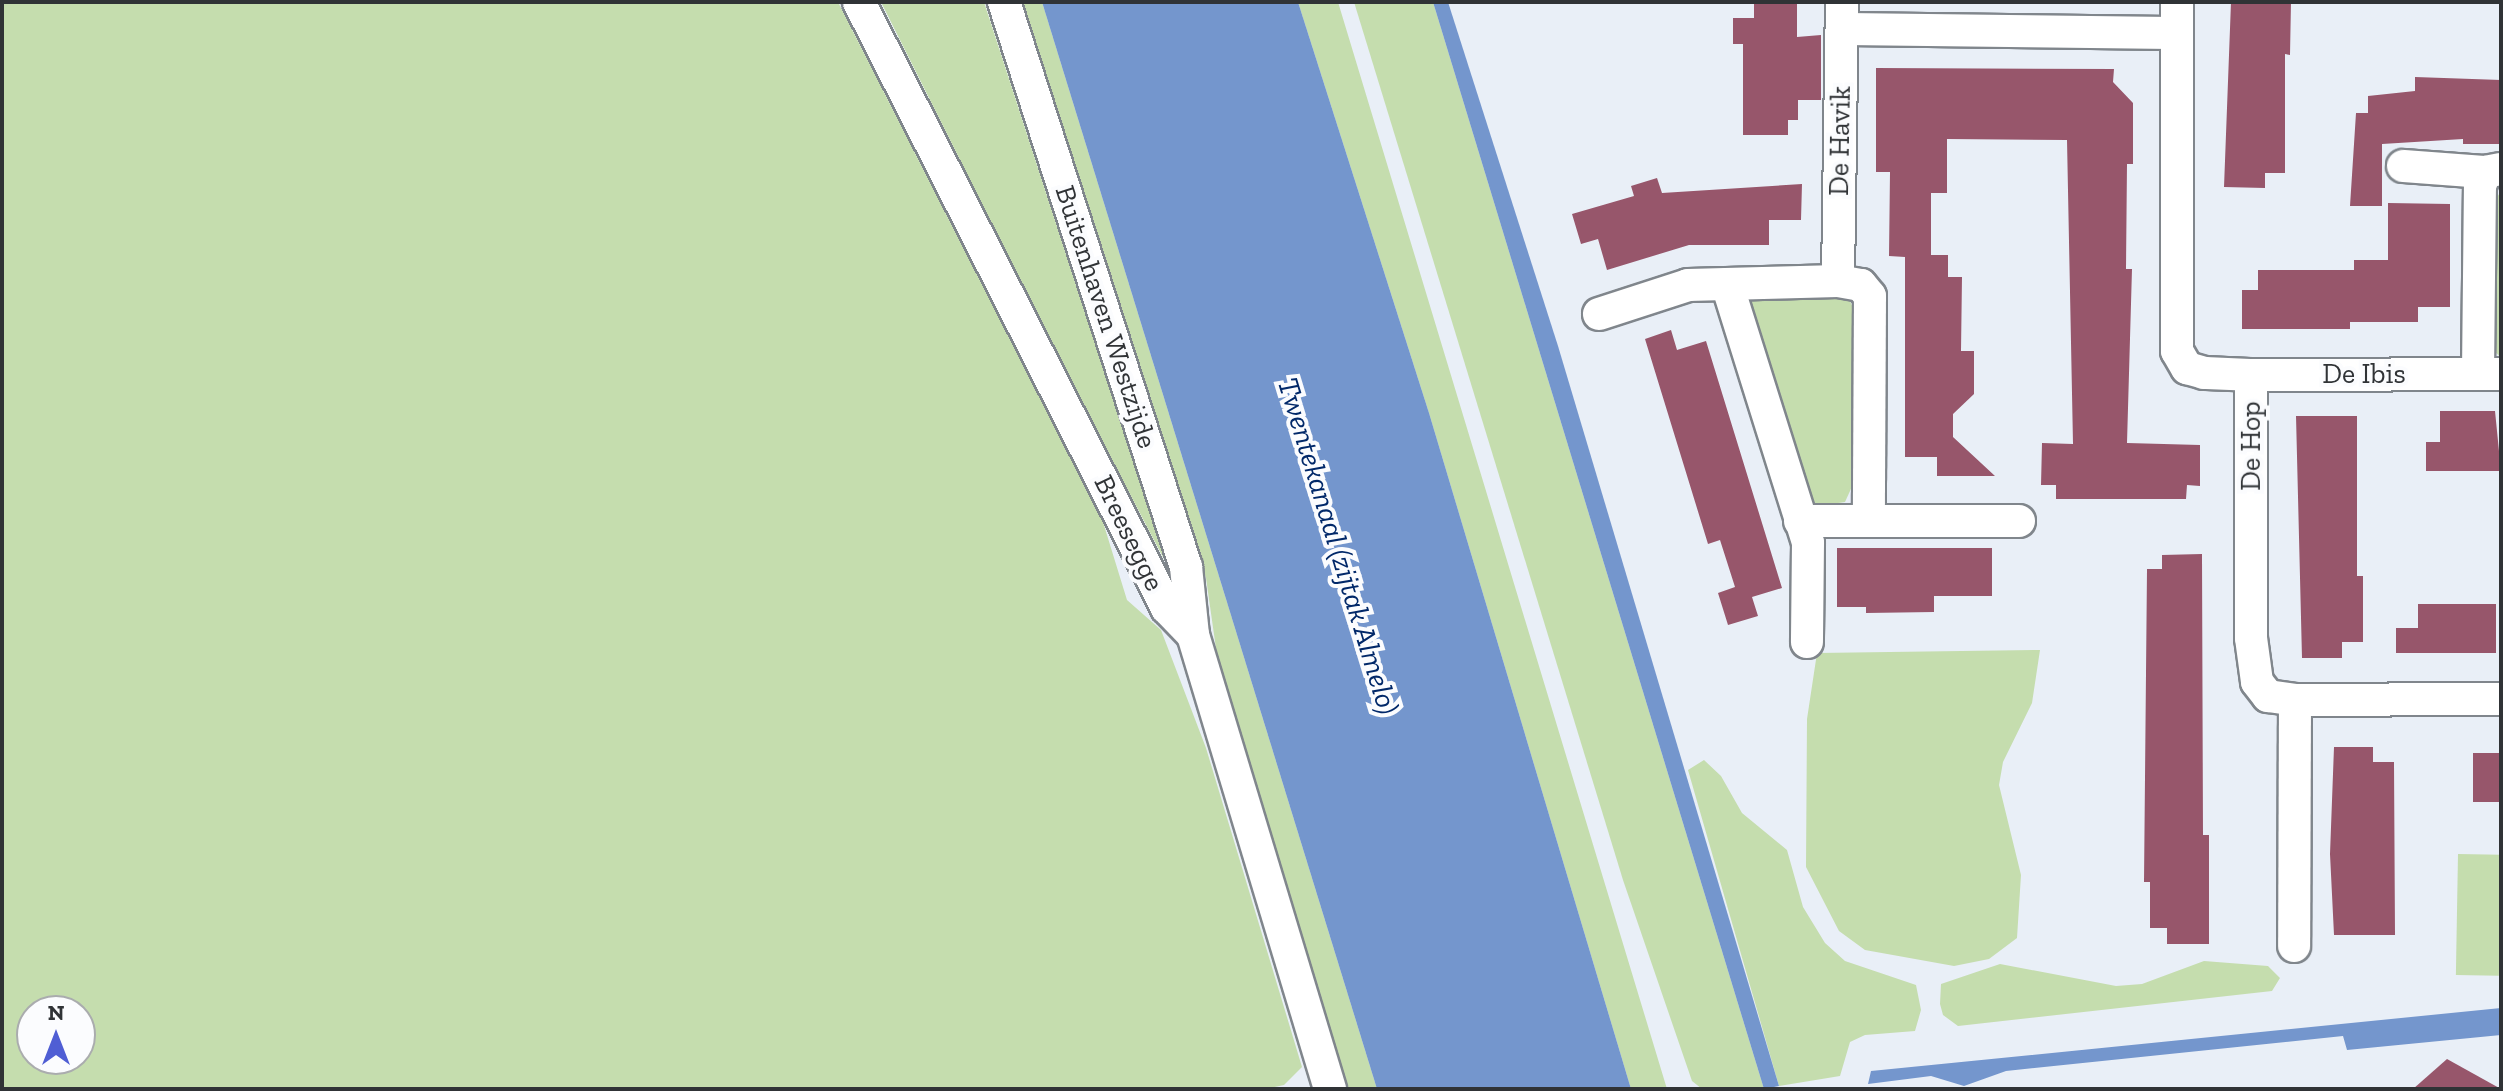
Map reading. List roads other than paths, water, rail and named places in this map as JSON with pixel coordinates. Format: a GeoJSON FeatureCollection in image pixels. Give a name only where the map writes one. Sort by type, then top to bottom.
{"type":"FeatureCollection","features":[{"type":"Feature","properties":{"kind":"street","name":"Breesegge"},"geometry":{"type":"LineString","coordinates":[[859,2],[1167,608],[1193,635],[1330,1089]]}},
{"type":"Feature","properties":{"kind":"street","name":"Buitenhaven Westzijde"},"geometry":{"type":"LineString","coordinates":[[1004,2],[1186,567],[1193,635]]}},
{"type":"Feature","properties":{"kind":"street","name":"De Hop"},"geometry":{"type":"LineString","coordinates":[[1842,15],[2176,18],[2177,351],[2187,368],[2204,373],[2251,375],[2251,638],[2257,682],[2268,696],[2295,700],[2501,699]]}},
{"type":"Feature","properties":{"kind":"street","name":"De Havik"},"geometry":{"type":"LineString","coordinates":[[1838,281],[1842,15]]}},
{"type":"Feature","properties":{"kind":"street","name":"De Ibis"},"geometry":{"type":"LineString","coordinates":[[2403,166],[2493,170]]}},
{"type":"Feature","properties":{"kind":"street","name":"De Ibis"},"geometry":{"type":"LineString","coordinates":[[2251,375],[2489,374],[2480,186],[2493,170]]}},
{"type":"Feature","properties":{"kind":"street"},"geometry":{"type":"LineString","coordinates":[[1599,314],[1688,285],[1838,281],[1861,285],[1870,296],[1869,520]]}},
{"type":"Feature","properties":{"kind":"street"},"geometry":{"type":"LineString","coordinates":[[1727,284],[1808,543],[1807,642]]}},
{"type":"Feature","properties":{"kind":"street"},"geometry":{"type":"LineString","coordinates":[[1800,521],[2019,521]]}},
{"type":"Feature","properties":{"kind":"street"},"geometry":{"type":"LineString","coordinates":[[2294,946],[2295,700]]}},
{"type":"Feature","properties":{"kind":"water","name":"Twentekanaal (zijtak Almelo)"},"geometry":{"type":"Polygon","coordinates":[[[1042,2],[1298,2],[1429,413],[1631,1089],[1377,1089],[1042,2]]]}},
{"type":"Feature","properties":{"kind":"water"},"geometry":{"type":"Polygon","coordinates":[[[1433,2],[1448,2],[1558,346],[1779,1086],[1764,1089],[1433,2]]]}},
{"type":"Feature","properties":{"kind":"water"},"geometry":{"type":"Polygon","coordinates":[[[2501,1008],[2501,1035],[2347,1050],[2343,1036],[2006,1071],[1964,1086],[1931,1076],[1868,1084],[1871,1071],[2501,1008]]]}}]}
